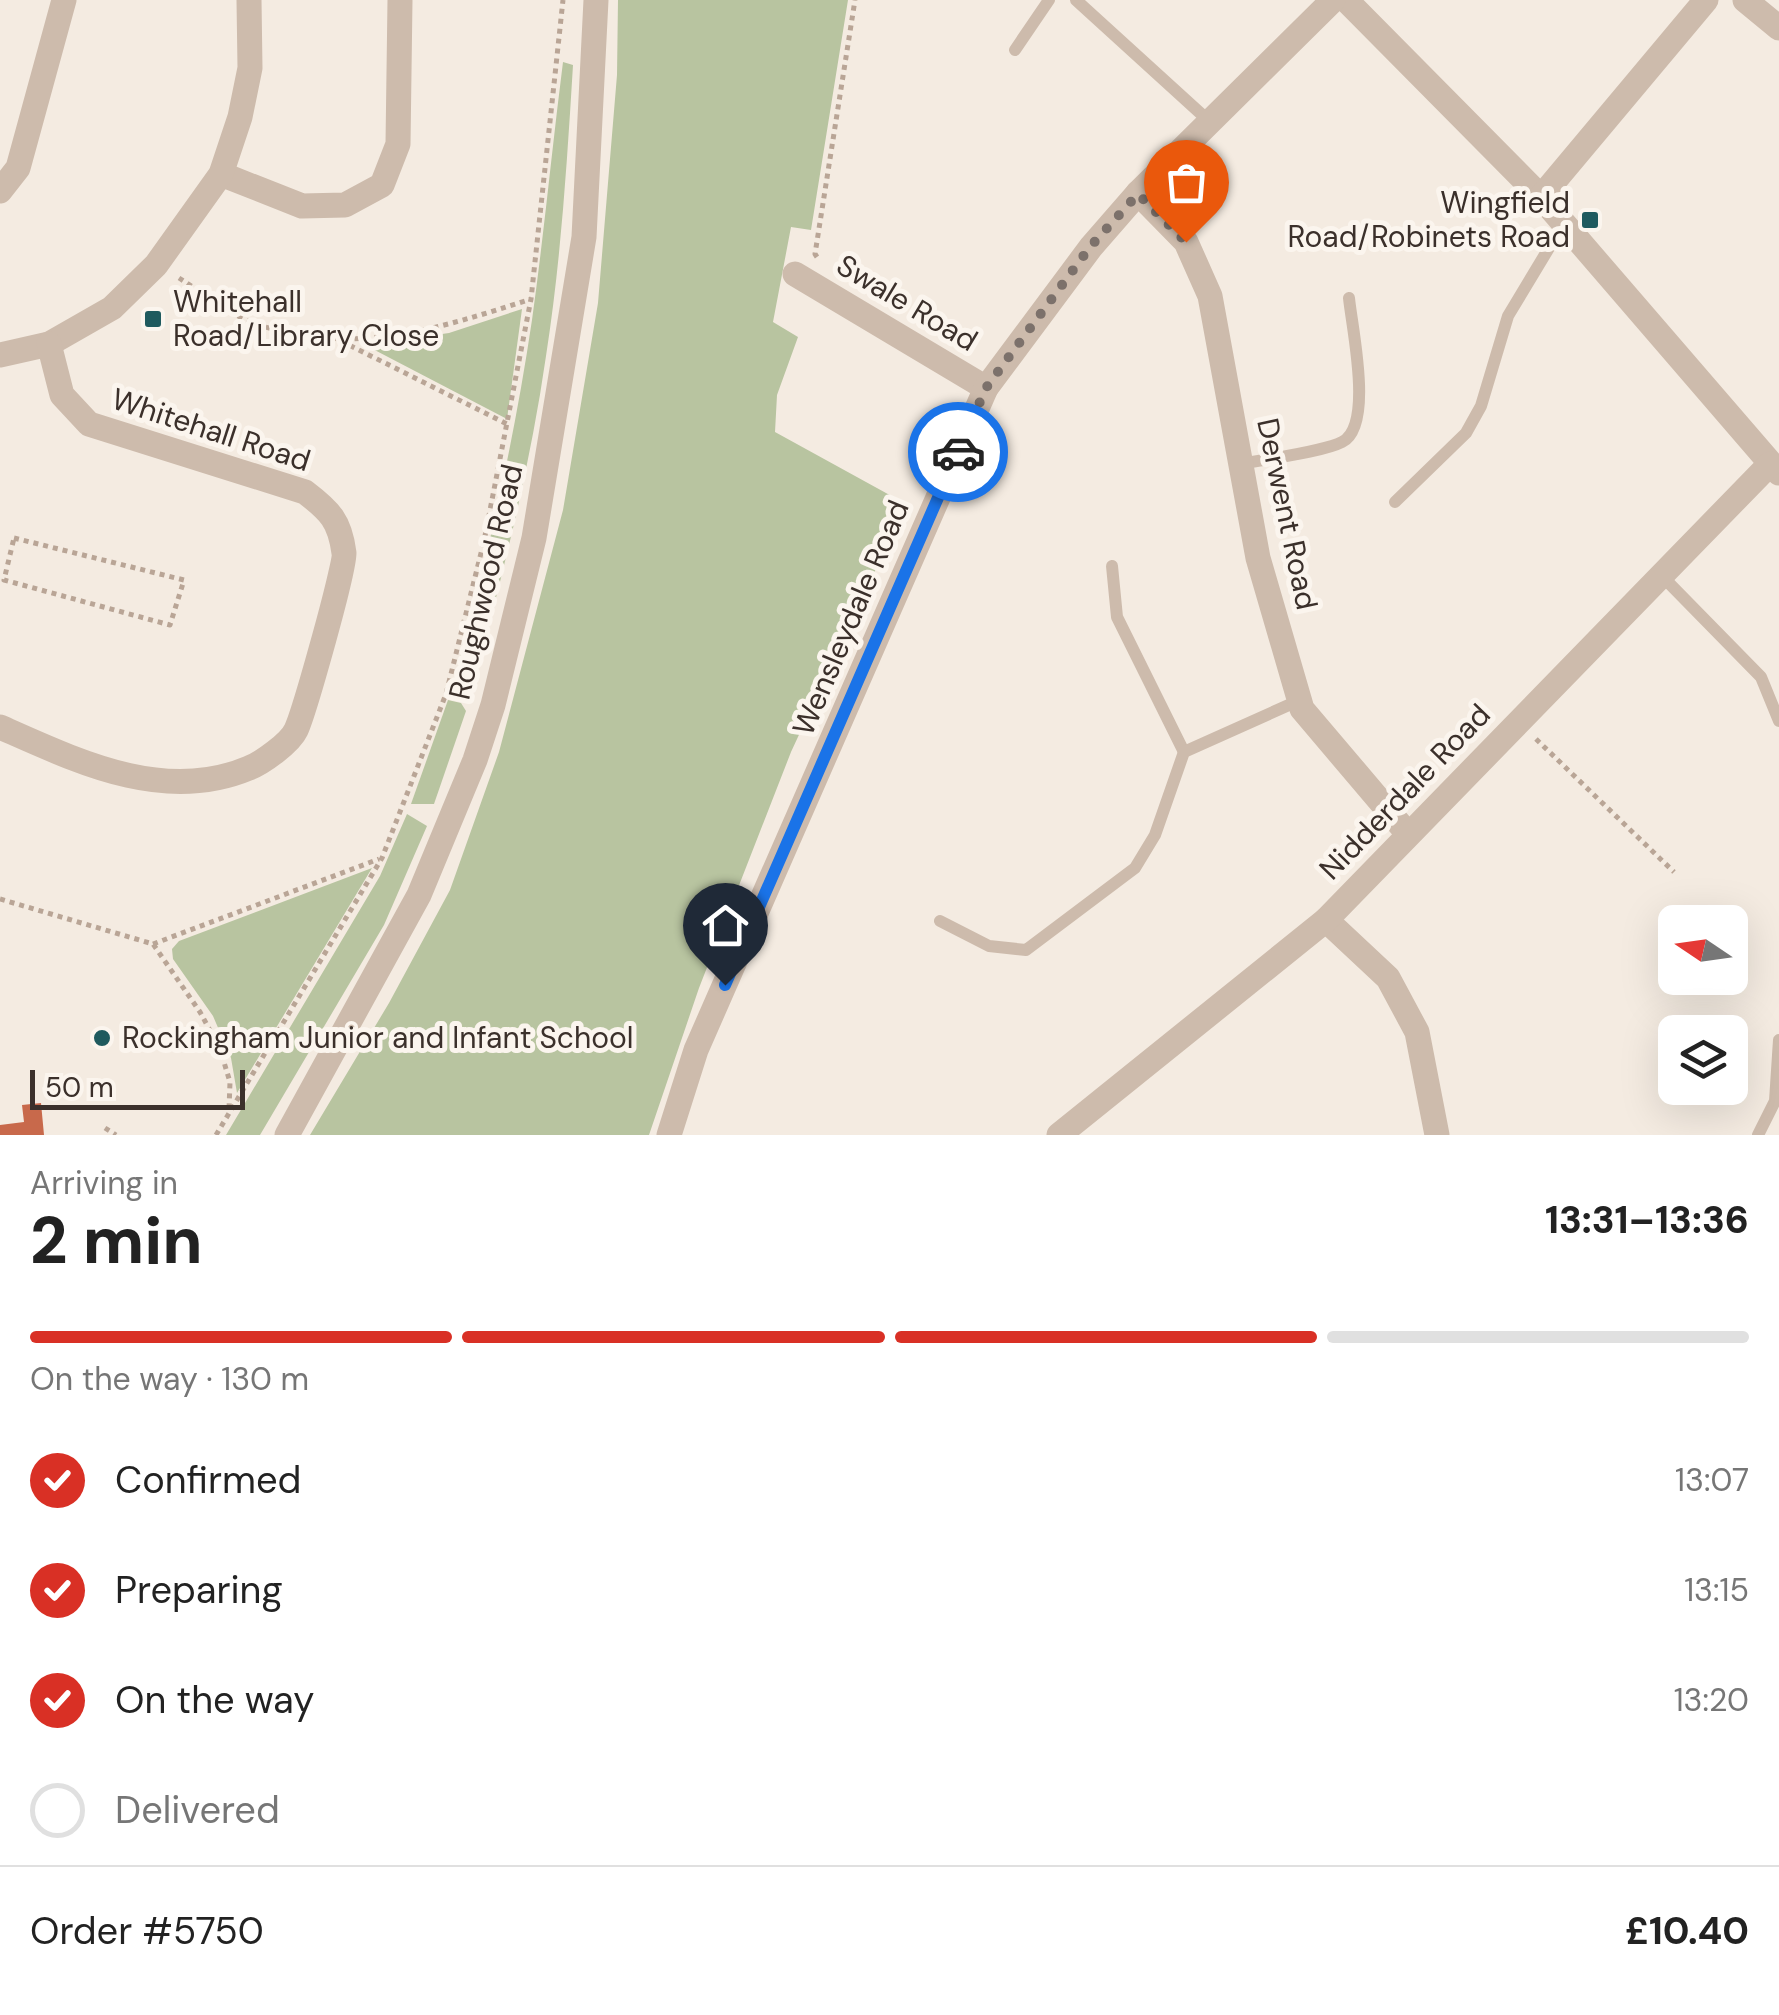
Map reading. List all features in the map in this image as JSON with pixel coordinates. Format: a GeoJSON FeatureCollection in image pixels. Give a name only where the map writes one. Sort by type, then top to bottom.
{"type":"FeatureCollection","features":[{"type":"Feature","properties":{"kind":"street"},"geometry":{"type":"LineString","coordinates":[[0,191],[18,168],[64,0]]}},
{"type":"Feature","properties":{"kind":"street"},"geometry":{"type":"LineString","coordinates":[[0,354],[49,344],[112,308],[156,265],[220,174],[240,117],[250,68],[249,0]]}},
{"type":"Feature","properties":{"kind":"street"},"geometry":{"type":"LineString","coordinates":[[220,174],[302,206],[345,206],[382,185],[398,144],[400,0]]}},
{"type":"Feature","properties":{"kind":"street","name":"Roughwood Road"},"geometry":{"type":"LineString","coordinates":[[287,1135],[419,895],[475,760],[493,705],[534,538],[584,237],[596,0]]}},
{"type":"Feature","properties":{"kind":"street","name":"Wensleydale Road"},"geometry":{"type":"LineString","coordinates":[[669,1135],[696,1050],[986,388],[1090,247],[1333,0]]}},
{"type":"Feature","properties":{"kind":"street"},"geometry":{"type":"LineString","coordinates":[[1346,0],[1542,197],[1774,468]]}},
{"type":"Feature","properties":{"kind":"street"},"geometry":{"type":"LineString","coordinates":[[1542,197],[1706,0]]}},
{"type":"Feature","properties":{"kind":"street"},"geometry":{"type":"LineString","coordinates":[[1745,0],[1779,28]]}},
{"type":"Feature","properties":{"kind":"street","name":"Derwent Road"},"geometry":{"type":"LineString","coordinates":[[1138,194],[1186,242],[1210,296],[1258,558],[1302,709],[1408,834]]}},
{"type":"Feature","properties":{"kind":"street","name":"Swale Road"},"geometry":{"type":"LineString","coordinates":[[795,274],[986,388]]}},
{"type":"Feature","properties":{"kind":"street","name":"Whitehall Road"},"geometry":{"type":"LineString","coordinates":[[0,727],[81,763],[150,781],[208,780],[252,768],[294,734],[346,557],[333,513],[305,492],[89,424],[62,395],[49,344]]}},
{"type":"Feature","properties":{"kind":"street","name":"Nidderdale Road"},"geometry":{"type":"LineString","coordinates":[[1059,1135],[1326,920],[1662,575],[1774,468]]}},
{"type":"Feature","properties":{"kind":"street"},"geometry":{"type":"LineString","coordinates":[[1326,920],[1388,978],[1417,1032],[1436,1135]]}},
{"type":"Feature","properties":{"kind":"lane"},"geometry":{"type":"LineString","coordinates":[[1014,50],[1049,0]]}},
{"type":"Feature","properties":{"kind":"lane"},"geometry":{"type":"LineString","coordinates":[[1076,0],[1210,122]]}},
{"type":"Feature","properties":{"kind":"lane"},"geometry":{"type":"LineString","coordinates":[[1396,502],[1466,433],[1481,406],[1508,316],[1564,223]]}},
{"type":"Feature","properties":{"kind":"lane"},"geometry":{"type":"LineString","coordinates":[[1241,464],[1343,442],[1356,429],[1360,409],[1349,298]]}},
{"type":"Feature","properties":{"kind":"lane"},"geometry":{"type":"LineString","coordinates":[[940,921],[990,946],[1026,950],[1135,868],[1155,835],[1184,752],[1117,617],[1112,566]]}},
{"type":"Feature","properties":{"kind":"lane"},"geometry":{"type":"LineString","coordinates":[[1662,575],[1761,677],[1779,721]]}},
{"type":"Feature","properties":{"kind":"lane"},"geometry":{"type":"LineString","coordinates":[[1184,752],[1300,700]]}},
{"type":"Feature","properties":{"kind":"lane"},"geometry":{"type":"LineString","coordinates":[[1758,1135],[1776,1101],[1779,1040]]}},
{"type":"Feature","properties":{"kind":"path"},"geometry":{"type":"LineString","coordinates":[[216,1135],[382,858],[446,694],[484,541],[531,299],[563,0]]}},
{"type":"Feature","properties":{"kind":"path"},"geometry":{"type":"LineString","coordinates":[[825,266],[815,254],[856,0]]}},
{"type":"Feature","properties":{"kind":"path"},"geometry":{"type":"LineString","coordinates":[[156,265],[256,324],[341,341],[508,425]]}},
{"type":"Feature","properties":{"kind":"path"},"geometry":{"type":"LineString","coordinates":[[341,341],[382,338],[458,322],[531,299]]}},
{"type":"Feature","properties":{"kind":"path"},"geometry":{"type":"LineString","coordinates":[[14,538],[184,580],[170,624],[4,580],[8,558],[14,538]]}},
{"type":"Feature","properties":{"kind":"path"},"geometry":{"type":"LineString","coordinates":[[0,554],[8,558]]}},
{"type":"Feature","properties":{"kind":"path"},"geometry":{"type":"LineString","coordinates":[[1518,722],[1674,872]]}},
{"type":"Feature","properties":{"kind":"path"},"geometry":{"type":"LineString","coordinates":[[0,898],[153,944],[382,858]]}},
{"type":"Feature","properties":{"kind":"path"},"geometry":{"type":"LineString","coordinates":[[153,944],[200,1012],[220,1049],[230,1082],[229,1112]]}},
{"type":"Feature","properties":{"kind":"path"},"geometry":{"type":"LineString","coordinates":[[105,1128],[116,1135]]}},
{"type":"Feature","properties":{"kind":"green space"},"geometry":{"type":"Polygon","coordinates":[[[618,0],[848,0],[811,230],[791,227],[773,322],[798,337],[777,395],[775,432],[906,504],[791,752],[699,988],[649,1135],[310,1135],[389,1003],[450,890],[499,752],[563,510],[598,303],[617,75],[618,0]]]}},
{"type":"Feature","properties":{"kind":"green space"},"geometry":{"type":"Polygon","coordinates":[[[563,62],[573,65],[563,211],[539,398],[524,481],[494,604],[473,686],[465,689],[453,684],[488,549],[517,412],[563,62]]]}},
{"type":"Feature","properties":{"kind":"green space"},"geometry":{"type":"Polygon","coordinates":[[[522,309],[507,419],[365,345],[449,333],[522,309]]]}},
{"type":"Feature","properties":{"kind":"green space"},"geometry":{"type":"Polygon","coordinates":[[[448,700],[461,703],[466,711],[434,804],[411,804],[448,700]]]}},
{"type":"Feature","properties":{"kind":"green space"},"geometry":{"type":"Polygon","coordinates":[[[407,814],[427,826],[384,925],[260,1135],[226,1135],[380,876],[407,814]]]}},
{"type":"Feature","properties":{"kind":"green space"},"geometry":{"type":"Polygon","coordinates":[[[372,868],[237,1093],[231,1058],[213,1016],[173,959],[172,949],[179,941],[372,868]]]}},
{"type":"Feature","properties":{"kind":"building"},"geometry":{"type":"Polygon","coordinates":[[[41,1103],[44,1135],[0,1135],[0,1125],[24,1122],[22,1105],[41,1103]]]}},
{"type":"Feature","properties":{"kind":"way so far"},"geometry":{"type":"LineString","coordinates":[[958,452],[986,388],[1090,247],[1138,194],[1186,242]]}},
{"type":"Feature","properties":{"kind":"place","name":"Wingfield Road/Robinets Road"},"geometry":{"type":"Point","coordinates":[1590,220]}},
{"type":"Feature","properties":{"kind":"place","name":"Whitehall Road/Library Close"},"geometry":{"type":"Point","coordinates":[153,319]}},
{"type":"Feature","properties":{"kind":"place","name":"Rockingham Junior and Infant School"},"geometry":{"type":"Point","coordinates":[102,1038]}},
{"type":"Feature","properties":{"kind":"route"},"geometry":{"type":"LineString","coordinates":[[725,985],[958,452]]}}]}
